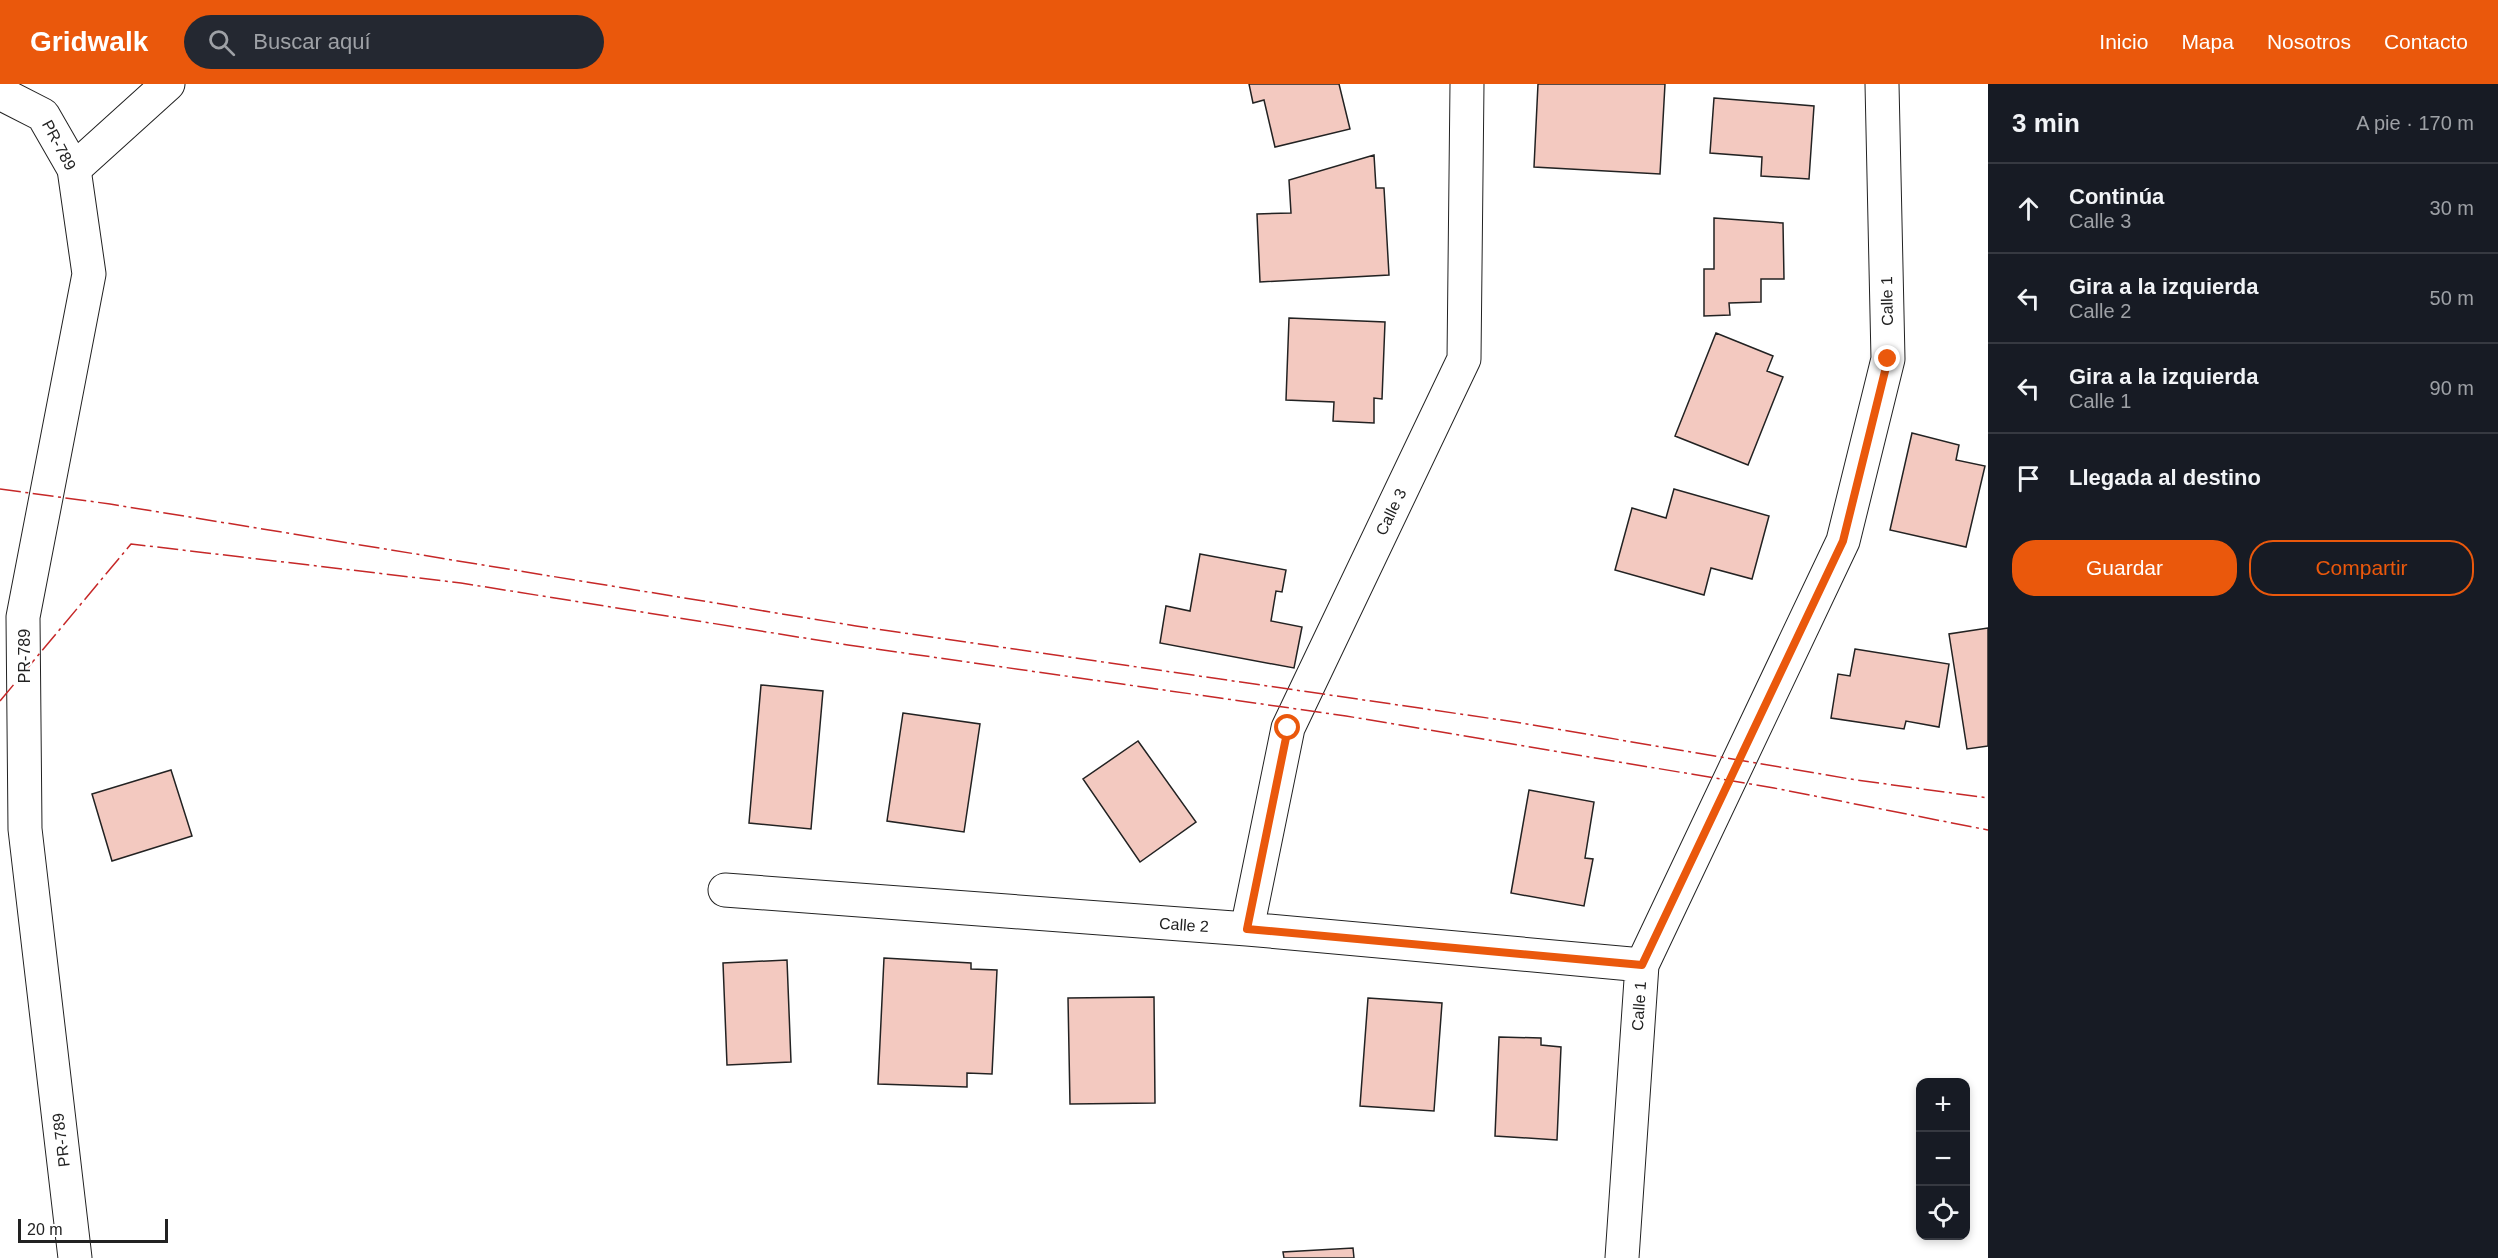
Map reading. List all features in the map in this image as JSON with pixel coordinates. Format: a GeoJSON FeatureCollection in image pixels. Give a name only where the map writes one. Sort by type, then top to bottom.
{"type":"FeatureCollection","features":[{"type":"Feature","properties":{"kind":"street"},"geometry":{"type":"LineString","coordinates":[[74,168],[168,84]]}},
{"type":"Feature","properties":{"kind":"street","name":"Calle 3"},"geometry":{"type":"LineString","coordinates":[[1247,929],[1288,728],[1464,359],[1467,84]]}},
{"type":"Feature","properties":{"kind":"street","name":"Calle 1"},"geometry":{"type":"LineString","coordinates":[[1622,1258],[1642,965],[1843,541],[1888,359],[1882,84]]}},
{"type":"Feature","properties":{"kind":"street","name":"PR-789"},"geometry":{"type":"LineString","coordinates":[[0,93],[43,115],[74,168],[89,274],[23,628],[25,829],[75,1258]]}},
{"type":"Feature","properties":{"kind":"street","name":"Calle 2"},"geometry":{"type":"LineString","coordinates":[[725,890],[1247,929],[1642,965]]}},
{"type":"Feature","properties":{"kind":"building"},"geometry":{"type":"Polygon","coordinates":[[[1249,84],[1339,84],[1350,129],[1275,147],[1264,100],[1253,103],[1249,84]]]}},
{"type":"Feature","properties":{"kind":"building"},"geometry":{"type":"Polygon","coordinates":[[[1538,84],[1665,84],[1660,174],[1534,167],[1538,84]]]}},
{"type":"Feature","properties":{"kind":"building"},"geometry":{"type":"Polygon","coordinates":[[[1714,98],[1814,106],[1809,179],[1761,176],[1762,157],[1710,153],[1714,98]]]}},
{"type":"Feature","properties":{"kind":"building"},"geometry":{"type":"Polygon","coordinates":[[[1374,155],[1376,188],[1384,188],[1389,275],[1260,282],[1257,214],[1291,213],[1289,180],[1374,155]]]}},
{"type":"Feature","properties":{"kind":"building"},"geometry":{"type":"Polygon","coordinates":[[[1714,218],[1783,223],[1784,279],[1761,279],[1761,302],[1729,303],[1730,315],[1704,316],[1704,269],[1714,269],[1714,218]]]}},
{"type":"Feature","properties":{"kind":"building"},"geometry":{"type":"Polygon","coordinates":[[[1289,318],[1385,322],[1382,399],[1374,398],[1374,423],[1333,421],[1334,402],[1286,400],[1289,318]]]}},
{"type":"Feature","properties":{"kind":"building"},"geometry":{"type":"Polygon","coordinates":[[[1716,333],[1773,356],[1767,371],[1783,377],[1748,465],[1675,436],[1716,333]]]}},
{"type":"Feature","properties":{"kind":"building"},"geometry":{"type":"Polygon","coordinates":[[[1912,433],[1959,445],[1956,460],[1985,466],[1966,547],[1890,530],[1912,433]]]}},
{"type":"Feature","properties":{"kind":"building"},"geometry":{"type":"Polygon","coordinates":[[[1674,489],[1769,516],[1752,579],[1711,568],[1704,595],[1615,570],[1632,508],[1666,518],[1674,489]]]}},
{"type":"Feature","properties":{"kind":"building"},"geometry":{"type":"Polygon","coordinates":[[[1200,554],[1286,570],[1282,592],[1276,591],[1271,621],[1302,627],[1294,668],[1160,643],[1166,606],[1190,611],[1200,554]]]}},
{"type":"Feature","properties":{"kind":"building"},"geometry":{"type":"Polygon","coordinates":[[[1988,628],[1988,746],[1967,749],[1949,634],[1988,628]]]}},
{"type":"Feature","properties":{"kind":"building"},"geometry":{"type":"Polygon","coordinates":[[[1855,649],[1949,664],[1939,727],[1906,721],[1904,729],[1831,718],[1838,674],[1850,676],[1855,649]]]}},
{"type":"Feature","properties":{"kind":"building"},"geometry":{"type":"Polygon","coordinates":[[[761,685],[823,691],[811,829],[749,823],[761,685]]]}},
{"type":"Feature","properties":{"kind":"building"},"geometry":{"type":"Polygon","coordinates":[[[903,713],[980,724],[964,832],[887,821],[903,713]]]}},
{"type":"Feature","properties":{"kind":"building"},"geometry":{"type":"Polygon","coordinates":[[[1138,741],[1196,822],[1140,862],[1083,779],[1138,741]]]}},
{"type":"Feature","properties":{"kind":"building"},"geometry":{"type":"Polygon","coordinates":[[[171,770],[192,836],[112,861],[92,794],[171,770]]]}},
{"type":"Feature","properties":{"kind":"building"},"geometry":{"type":"Polygon","coordinates":[[[1529,790],[1594,802],[1585,858],[1593,859],[1584,906],[1511,893],[1529,790]]]}},
{"type":"Feature","properties":{"kind":"building"},"geometry":{"type":"Polygon","coordinates":[[[884,958],[971,963],[971,969],[997,970],[992,1074],[967,1073],[967,1087],[878,1084],[884,958]]]}},
{"type":"Feature","properties":{"kind":"building"},"geometry":{"type":"Polygon","coordinates":[[[787,960],[791,1062],[727,1065],[723,963],[787,960]]]}},
{"type":"Feature","properties":{"kind":"building"},"geometry":{"type":"Polygon","coordinates":[[[1154,997],[1155,1103],[1070,1104],[1068,998],[1154,997]]]}},
{"type":"Feature","properties":{"kind":"building"},"geometry":{"type":"Polygon","coordinates":[[[1368,998],[1442,1003],[1434,1111],[1360,1106],[1368,998]]]}},
{"type":"Feature","properties":{"kind":"building"},"geometry":{"type":"Polygon","coordinates":[[[1499,1037],[1541,1038],[1541,1045],[1561,1047],[1557,1140],[1495,1136],[1499,1037]]]}},
{"type":"Feature","properties":{"kind":"building"},"geometry":{"type":"Polygon","coordinates":[[[1353,1248],[1354,1258],[1284,1258],[1283,1252],[1353,1248]]]}},
{"type":"Feature","properties":{"kind":"power"},"geometry":{"type":"LineString","coordinates":[[0,489],[110,504],[856,626],[1515,722],[1850,779],[1988,798]]}},
{"type":"Feature","properties":{"kind":"power"},"geometry":{"type":"LineString","coordinates":[[0,701],[131,544],[461,583],[848,645],[1346,716],[1774,788],[1988,830]]}},
{"type":"Feature","properties":{"kind":"route"},"geometry":{"type":"LineString","coordinates":[[1288,728],[1247,929],[1642,965],[1843,541],[1888,359]]}}]}
